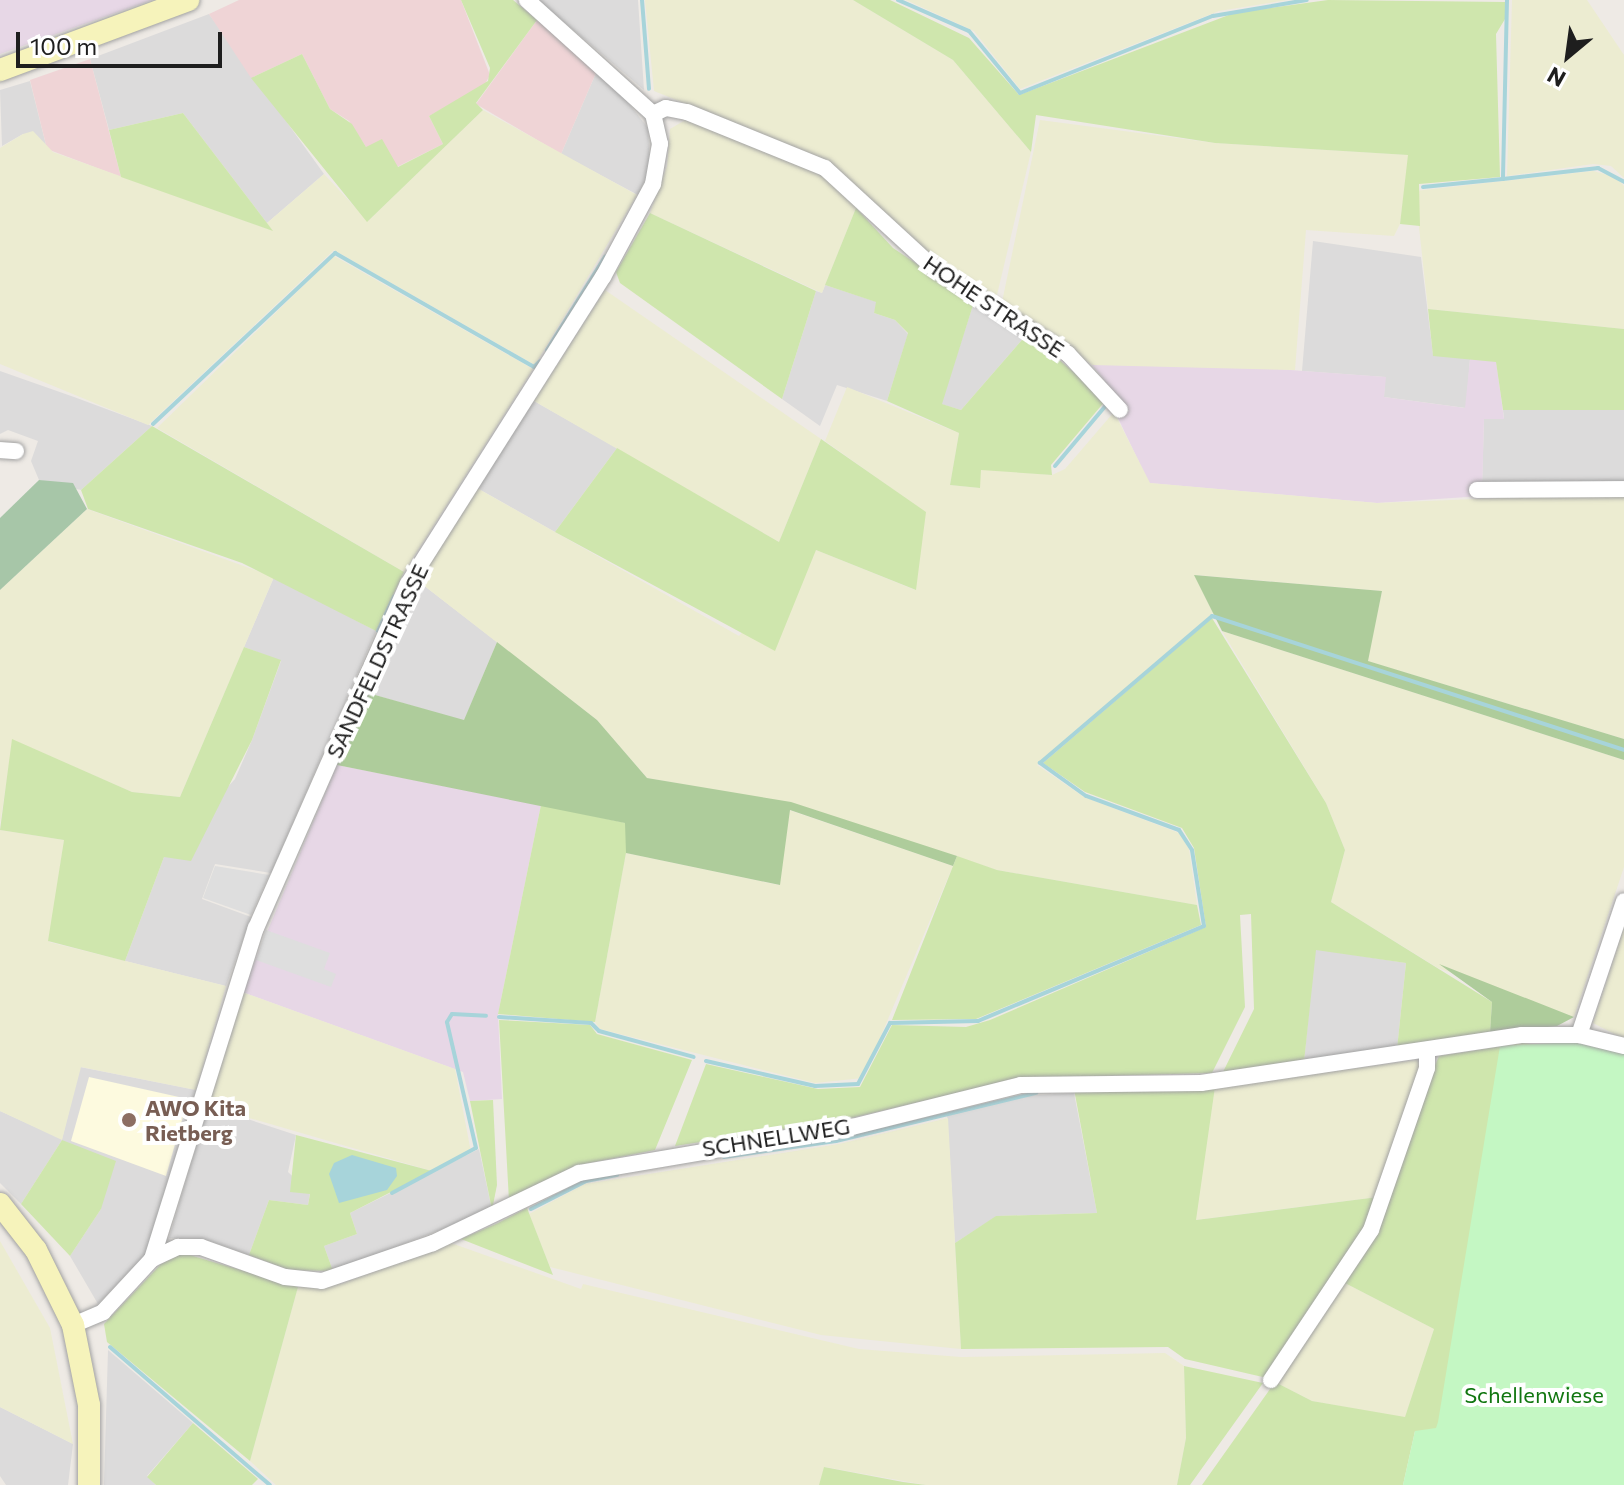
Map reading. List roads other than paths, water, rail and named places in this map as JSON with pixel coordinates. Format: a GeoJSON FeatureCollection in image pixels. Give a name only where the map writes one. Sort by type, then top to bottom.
{"type":"FeatureCollection","features":[{"type":"Feature","properties":{"kind":"street"},"geometry":{"type":"LineString","coordinates":[[0,70],[188,0]]}},
{"type":"Feature","properties":{"kind":"street"},"geometry":{"type":"LineString","coordinates":[[527,0],[653,114]]}},
{"type":"Feature","properties":{"kind":"street","name":"HOHE STRASSE"},"geometry":{"type":"LineString","coordinates":[[653,114],[666,108],[687,112],[825,168],[936,270],[1068,354],[1120,410]]}},
{"type":"Feature","properties":{"kind":"street","name":"SANDFELDSTRASSE"},"geometry":{"type":"LineString","coordinates":[[73,1325],[103,1312],[152,1259],[234,988],[285,862],[408,584],[646,201],[659,162],[653,114]]}},
{"type":"Feature","properties":{"kind":"street"},"geometry":{"type":"LineString","coordinates":[[1477,490],[1624,489]]}},
{"type":"Feature","properties":{"kind":"street"},"geometry":{"type":"LineString","coordinates":[[1579,1035],[1624,901]]}},
{"type":"Feature","properties":{"kind":"street","name":"SCHNELLWEG"},"geometry":{"type":"LineString","coordinates":[[152,1259],[178,1247],[201,1247],[285,1277],[322,1281],[433,1243],[579,1173],[852,1127],[1021,1085],[1201,1083],[1427,1052],[1522,1035],[1579,1035],[1624,1046]]}},
{"type":"Feature","properties":{"kind":"street"},"geometry":{"type":"LineString","coordinates":[[1271,1380],[1371,1230],[1427,1068],[1427,1052]]}},
{"type":"Feature","properties":{"kind":"street"},"geometry":{"type":"LineString","coordinates":[[0,1204],[43,1261],[73,1325],[89,1405],[89,1485]]}},
{"type":"Feature","properties":{"kind":"water"},"geometry":{"type":"Polygon","coordinates":[[[352,1155],[396,1168],[397,1176],[387,1190],[339,1203],[329,1174],[334,1163],[352,1155]]]}},
{"type":"Feature","properties":{"kind":"waterway"},"geometry":{"type":"LineString","coordinates":[[642,0],[649,89]]}},
{"type":"Feature","properties":{"kind":"waterway"},"geometry":{"type":"LineString","coordinates":[[898,0],[969,31],[1020,93],[1213,16],[1307,0]]}},
{"type":"Feature","properties":{"kind":"waterway"},"geometry":{"type":"LineString","coordinates":[[1507,0],[1503,179],[1598,168],[1624,182]]}},
{"type":"Feature","properties":{"kind":"waterway"},"geometry":{"type":"LineString","coordinates":[[1423,187],[1503,179]]}},
{"type":"Feature","properties":{"kind":"waterway"},"geometry":{"type":"LineString","coordinates":[[153,424],[335,253],[534,367],[540,361]]}},
{"type":"Feature","properties":{"kind":"waterway"},"geometry":{"type":"LineString","coordinates":[[547,350],[605,257]]}},
{"type":"Feature","properties":{"kind":"waterway"},"geometry":{"type":"LineString","coordinates":[[1055,466],[1107,404]]}},
{"type":"Feature","properties":{"kind":"waterway"},"geometry":{"type":"LineString","coordinates":[[378,631],[394,597]]}},
{"type":"Feature","properties":{"kind":"waterway"},"geometry":{"type":"LineString","coordinates":[[706,1061],[815,1086],[858,1084],[890,1023],[978,1021],[1204,926],[1192,850],[1179,830],[1086,796],[1040,763],[1212,616],[1624,750]]}},
{"type":"Feature","properties":{"kind":"waterway"},"geometry":{"type":"LineString","coordinates":[[392,1193],[476,1148],[447,1022],[452,1014],[486,1016]]}},
{"type":"Feature","properties":{"kind":"waterway"},"geometry":{"type":"LineString","coordinates":[[499,1017],[591,1023],[599,1031],[694,1057]]}},
{"type":"Feature","properties":{"kind":"waterway"},"geometry":{"type":"LineString","coordinates":[[724,1157],[836,1141],[1036,1093]]}},
{"type":"Feature","properties":{"kind":"waterway"},"geometry":{"type":"LineString","coordinates":[[531,1209],[586,1181],[617,1175]]}},
{"type":"Feature","properties":{"kind":"waterway"},"geometry":{"type":"LineString","coordinates":[[110,1347],[270,1485]]}},
{"type":"Feature","properties":{"kind":"place","name":"AWO Kita Rietberg"},"geometry":{"type":"Point","coordinates":[129,1120]}},
{"type":"Feature","properties":{"kind":"park label","name":"Schellenwiese"},"geometry":{"type":"Point","coordinates":[1534,1395]}}]}
